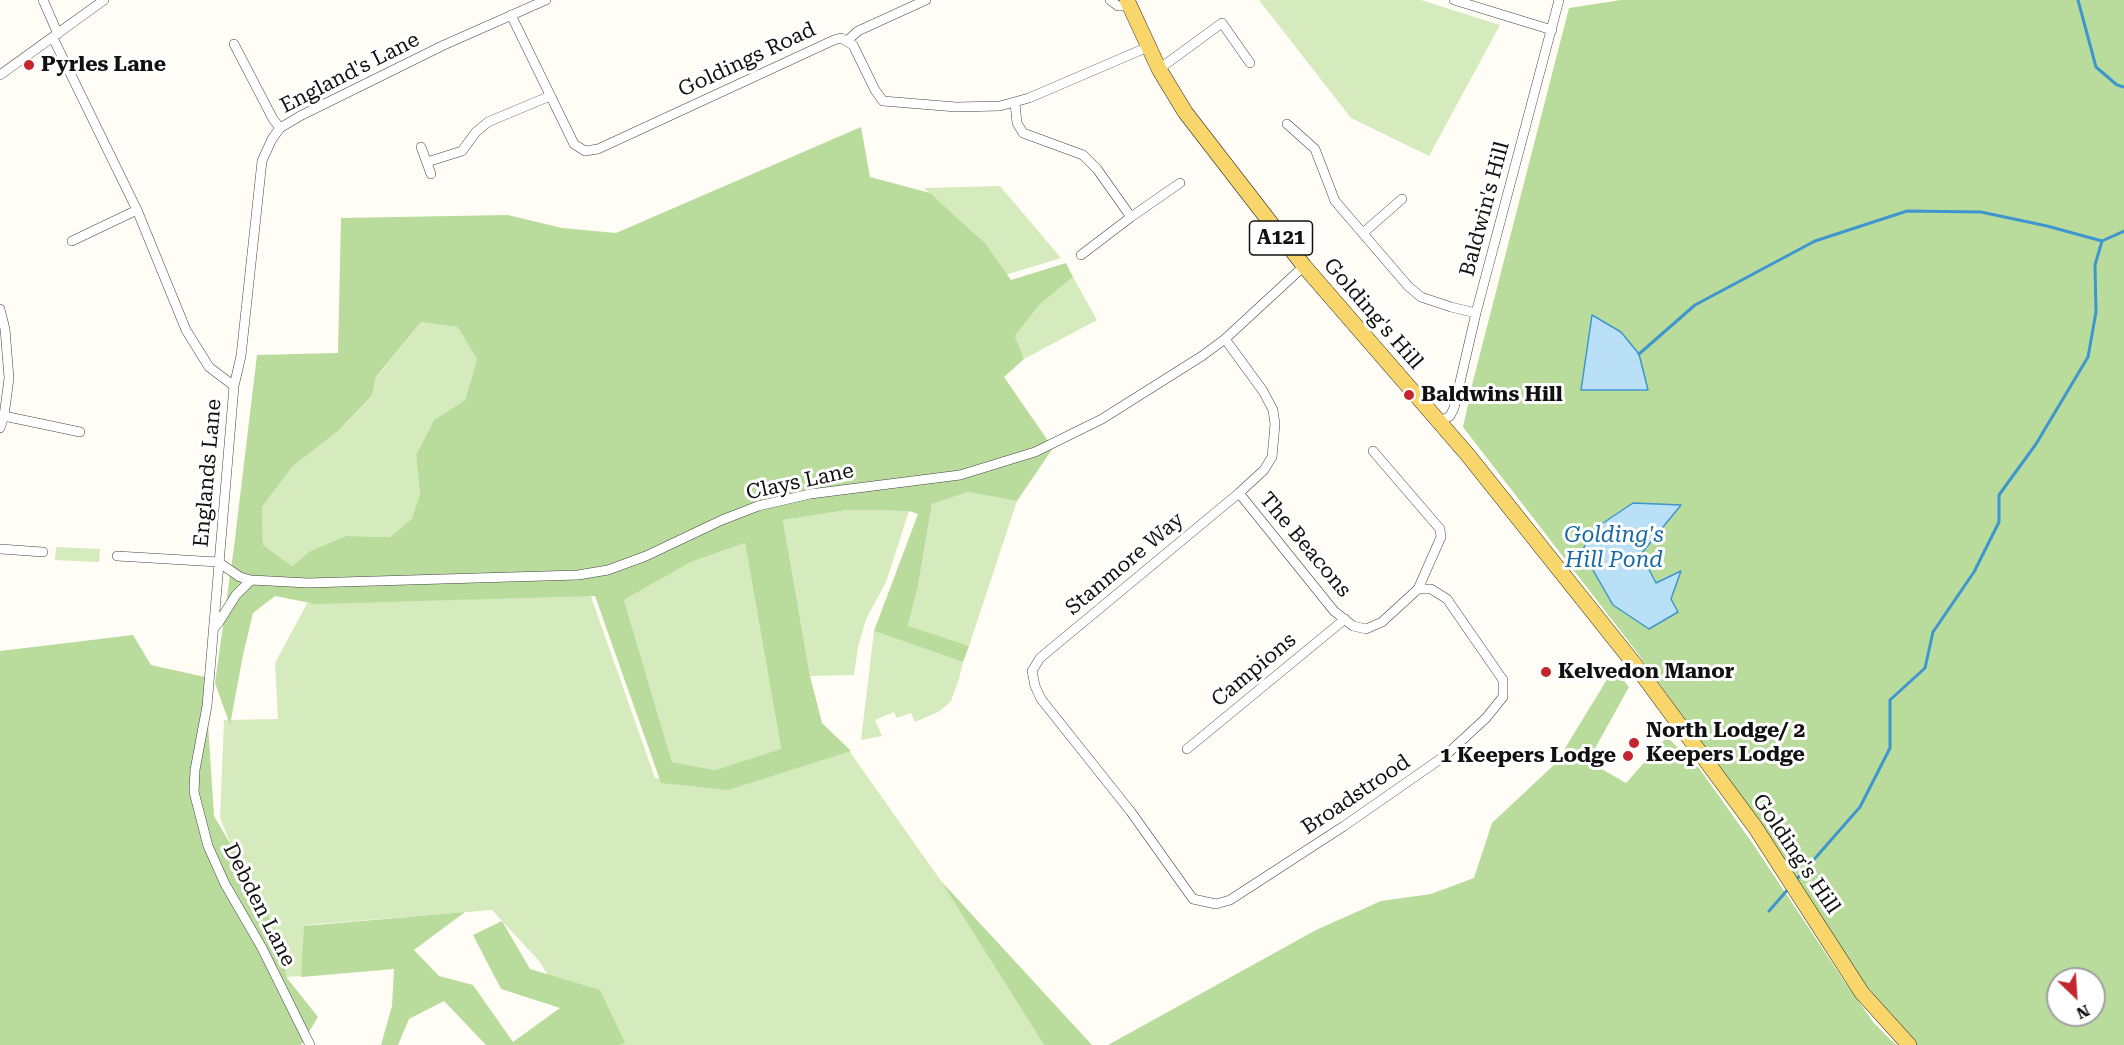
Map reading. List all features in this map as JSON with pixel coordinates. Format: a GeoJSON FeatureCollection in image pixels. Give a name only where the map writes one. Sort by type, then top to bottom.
{"type":"FeatureCollection","features":[{"type":"Feature","properties":{"kind":"main road","name":"Golding's Hill"},"geometry":{"type":"LineString","coordinates":[[1128,3],[1159,69],[1185,112],[1304,266],[1467,454],[1636,666],[1755,827],[1862,993],[1909,1045]]}},
{"type":"Feature","properties":{"kind":"street"},"geometry":{"type":"LineString","coordinates":[[43,0],[55,36],[137,210],[186,330],[209,367],[234,386]]}},
{"type":"Feature","properties":{"kind":"street"},"geometry":{"type":"LineString","coordinates":[[0,75],[104,0]]}},
{"type":"Feature","properties":{"kind":"street","name":"England's Lane"},"geometry":{"type":"LineString","coordinates":[[234,386],[241,356],[262,161],[272,139],[280,129],[300,116],[444,45],[546,0]]}},
{"type":"Feature","properties":{"kind":"street"},"geometry":{"type":"LineString","coordinates":[[848,40],[858,31],[926,0]]}},
{"type":"Feature","properties":{"kind":"street"},"geometry":{"type":"LineString","coordinates":[[1110,0],[1118,6],[1128,3]]}},
{"type":"Feature","properties":{"kind":"street"},"geometry":{"type":"LineString","coordinates":[[1454,0],[1484,5],[1552,30]]}},
{"type":"Feature","properties":{"kind":"street","name":"Baldwin's Hill"},"geometry":{"type":"LineString","coordinates":[[1439,422],[1450,416],[1454,408],[1476,313],[1559,0]]}},
{"type":"Feature","properties":{"kind":"street","name":"Goldings Road"},"geometry":{"type":"LineString","coordinates":[[511,15],[574,144],[591,151],[824,43],[841,38],[848,40],[858,51],[874,90],[883,101],[956,108],[1015,103],[1148,47]]}},
{"type":"Feature","properties":{"kind":"street"},"geometry":{"type":"LineString","coordinates":[[1159,69],[1222,23],[1250,63]]}},
{"type":"Feature","properties":{"kind":"street"},"geometry":{"type":"LineString","coordinates":[[234,44],[280,129]]}},
{"type":"Feature","properties":{"kind":"street"},"geometry":{"type":"LineString","coordinates":[[427,162],[462,151],[481,126],[550,96]]}},
{"type":"Feature","properties":{"kind":"street"},"geometry":{"type":"LineString","coordinates":[[1015,103],[1017,123],[1023,133],[1083,155],[1097,169],[1131,217]]}},
{"type":"Feature","properties":{"kind":"street"},"geometry":{"type":"LineString","coordinates":[[1287,123],[1315,149],[1335,201],[1408,286],[1421,297],[1476,313]]}},
{"type":"Feature","properties":{"kind":"street"},"geometry":{"type":"LineString","coordinates":[[421,147],[431,174]]}},
{"type":"Feature","properties":{"kind":"street"},"geometry":{"type":"LineString","coordinates":[[1081,255],[1180,183]]}},
{"type":"Feature","properties":{"kind":"street"},"geometry":{"type":"LineString","coordinates":[[1363,233],[1402,199]]}},
{"type":"Feature","properties":{"kind":"street"},"geometry":{"type":"LineString","coordinates":[[72,241],[137,210]]}},
{"type":"Feature","properties":{"kind":"street","name":"Clays Lane"},"geometry":{"type":"LineString","coordinates":[[218,562],[240,577],[251,580],[308,583],[578,575],[608,570],[646,556],[722,520],[758,506],[810,494],[960,475],[1035,452],[1102,419],[1225,339],[1304,266]]}},
{"type":"Feature","properties":{"kind":"street"},"geometry":{"type":"LineString","coordinates":[[0,309],[9,378],[4,416],[0,428]]}},
{"type":"Feature","properties":{"kind":"street","name":"Stanmore Way"},"geometry":{"type":"LineString","coordinates":[[1131,812],[1041,699],[1032,671],[1040,658],[1239,493],[1264,470],[1272,457],[1275,424],[1273,410],[1263,391],[1225,339]]}},
{"type":"Feature","properties":{"kind":"street","name":"Englands Lane"},"geometry":{"type":"LineString","coordinates":[[218,562],[234,386]]}},
{"type":"Feature","properties":{"kind":"street"},"geometry":{"type":"LineString","coordinates":[[4,416],[80,432]]}},
{"type":"Feature","properties":{"kind":"street"},"geometry":{"type":"LineString","coordinates":[[1345,619],[1353,626],[1366,629],[1382,622],[1418,589],[1441,537],[1440,529],[1373,451]]}},
{"type":"Feature","properties":{"kind":"street","name":"The Beacons"},"geometry":{"type":"LineString","coordinates":[[1239,493],[1334,611],[1345,619]]}},
{"type":"Feature","properties":{"kind":"street"},"geometry":{"type":"LineString","coordinates":[[0,549],[43,552]]}},
{"type":"Feature","properties":{"kind":"street"},"geometry":{"type":"LineString","coordinates":[[117,556],[218,562]]}},
{"type":"Feature","properties":{"kind":"street","name":"Debden Lane"},"geometry":{"type":"LineString","coordinates":[[218,562],[207,706],[195,770],[194,792],[208,846],[225,884],[262,948],[309,1045]]}},
{"type":"Feature","properties":{"kind":"street"},"geometry":{"type":"LineString","coordinates":[[214,628],[236,595],[251,580]]}},
{"type":"Feature","properties":{"kind":"street","name":"Broadstrood"},"geometry":{"type":"LineString","coordinates":[[1131,812],[1193,899],[1216,904],[1230,900],[1344,826],[1446,755],[1486,718],[1503,697],[1503,680],[1447,599],[1431,589],[1418,589]]}},
{"type":"Feature","properties":{"kind":"street","name":"Campions"},"geometry":{"type":"LineString","coordinates":[[1187,749],[1345,619]]}},
{"type":"Feature","properties":{"kind":"green space"},"geometry":{"type":"Polygon","coordinates":[[[1259,0],[1421,0],[1500,25],[1429,156],[1351,118],[1259,0]]]}},
{"type":"Feature","properties":{"kind":"green space"},"geometry":{"type":"Polygon","coordinates":[[[1621,0],[2124,0],[2124,1045],[1917,1045],[1853,970],[1759,825],[1636,651],[1463,427],[1569,8],[1621,0]],[[1680,506],[1594,529],[1671,599],[1681,572],[1656,583],[1641,554],[1680,506]]]}},
{"type":"Feature","properties":{"kind":"green space"},"geometry":{"type":"Polygon","coordinates":[[[861,127],[870,177],[930,193],[984,242],[1011,280],[1066,263],[1073,277],[1040,304],[1015,336],[1024,359],[1004,377],[1053,448],[1017,501],[968,492],[932,504],[918,586],[908,626],[969,646],[963,662],[874,631],[918,514],[909,511],[847,510],[783,520],[810,676],[822,723],[851,751],[728,790],[661,783],[595,596],[316,604],[275,596],[253,613],[230,725],[215,683],[257,355],[338,353],[341,218],[508,215],[562,228],[616,233],[861,127]],[[421,322],[376,377],[372,396],[338,431],[293,466],[262,507],[263,545],[292,566],[310,551],[346,536],[390,537],[412,519],[420,494],[416,455],[434,420],[465,400],[477,359],[458,327],[421,322]],[[745,543],[691,562],[624,600],[672,762],[715,770],[781,749],[745,543]]]}},
{"type":"Feature","properties":{"kind":"green space"},"geometry":{"type":"Polygon","coordinates":[[[1000,186],[1061,258],[1005,275],[979,237],[924,188],[1000,186]]]}},
{"type":"Feature","properties":{"kind":"green space"},"geometry":{"type":"Polygon","coordinates":[[[1073,277],[1097,320],[1024,359],[1015,336],[1040,304],[1073,277]]]}},
{"type":"Feature","properties":{"kind":"green space"},"geometry":{"type":"Polygon","coordinates":[[[421,322],[459,327],[477,359],[465,400],[434,420],[416,455],[420,494],[413,519],[390,537],[346,536],[310,551],[292,566],[263,545],[262,507],[293,466],[338,431],[372,397],[376,378],[421,322]]]}},
{"type":"Feature","properties":{"kind":"green space"},"geometry":{"type":"Polygon","coordinates":[[[968,492],[1017,501],[969,646],[908,627],[918,586],[932,504],[968,492]]]}},
{"type":"Feature","properties":{"kind":"green space"},"geometry":{"type":"Polygon","coordinates":[[[847,510],[909,511],[886,582],[866,619],[858,647],[854,675],[810,676],[783,520],[847,510]]]}},
{"type":"Feature","properties":{"kind":"green space"},"geometry":{"type":"Polygon","coordinates":[[[745,543],[781,750],[715,770],[672,762],[624,600],[691,562],[745,543]]]}},
{"type":"Feature","properties":{"kind":"green space"},"geometry":{"type":"Polygon","coordinates":[[[56,547],[100,549],[99,562],[55,560],[56,547]]]}},
{"type":"Feature","properties":{"kind":"green space"},"geometry":{"type":"Polygon","coordinates":[[[589,591],[655,778],[723,784],[845,745],[946,888],[1044,1045],[592,1045],[539,961],[492,910],[306,925],[303,976],[285,977],[220,818],[224,720],[278,719],[275,663],[310,598],[589,591]]]}},
{"type":"Feature","properties":{"kind":"green space"},"geometry":{"type":"Polygon","coordinates":[[[874,631],[963,662],[951,701],[940,711],[915,722],[911,713],[897,718],[894,712],[875,720],[882,736],[861,740],[874,631]]]}},
{"type":"Feature","properties":{"kind":"green space"},"geometry":{"type":"Polygon","coordinates":[[[133,635],[151,665],[205,677],[214,816],[266,905],[287,978],[318,1017],[301,1045],[0,1045],[0,651],[133,635]]]}},
{"type":"Feature","properties":{"kind":"green space"},"geometry":{"type":"Polygon","coordinates":[[[1614,668],[1629,687],[1588,761],[1626,783],[1667,737],[1699,768],[1753,844],[1844,981],[1874,1023],[1896,1045],[1108,1045],[1316,930],[1381,901],[1431,894],[1474,878],[1492,823],[1556,763],[1614,668]]]}},
{"type":"Feature","properties":{"kind":"green space"},"geometry":{"type":"Polygon","coordinates":[[[941,881],[1092,1045],[1044,1045],[941,881]]]}},
{"type":"Feature","properties":{"kind":"green space"},"geometry":{"type":"Polygon","coordinates":[[[465,912],[414,950],[439,976],[473,985],[513,1042],[560,1008],[501,989],[473,935],[502,921],[530,969],[600,990],[625,1043],[618,1045],[486,1045],[444,1001],[409,1019],[398,1045],[381,1045],[392,1006],[394,969],[301,977],[304,926],[465,912]]]}},
{"type":"Feature","properties":{"kind":"water"},"geometry":{"type":"Polygon","coordinates":[[[1592,315],[1621,332],[1639,354],[1648,390],[1581,390],[1592,315]]]}},
{"type":"Feature","properties":{"kind":"water","name":"Golding's Hill Pond"},"geometry":{"type":"Polygon","coordinates":[[[1633,503],[1681,505],[1641,554],[1656,583],[1681,571],[1671,599],[1678,612],[1649,629],[1613,605],[1582,551],[1594,529],[1633,503]]]}},
{"type":"Feature","properties":{"kind":"waterway"},"geometry":{"type":"LineString","coordinates":[[2078,0],[2096,67],[2117,85],[2124,87]]}},
{"type":"Feature","properties":{"kind":"waterway"},"geometry":{"type":"LineString","coordinates":[[1639,354],[1695,305],[1815,241],[1907,211],[1981,212],[2102,241],[2124,231]]}},
{"type":"Feature","properties":{"kind":"waterway"},"geometry":{"type":"LineString","coordinates":[[1796,880],[1860,807],[1890,748],[1890,700],[1925,668],[1933,632],[1974,572],[1999,522],[1999,495],[2036,444],[2088,357],[2096,312],[2095,265],[2102,241]]}},
{"type":"Feature","properties":{"kind":"waterway"},"geometry":{"type":"LineString","coordinates":[[1769,911],[1790,887]]}},
{"type":"Feature","properties":{"kind":"place","name":"Pyrles Lane"},"geometry":{"type":"Point","coordinates":[29,65]}},
{"type":"Feature","properties":{"kind":"place","name":"Baldwins Hill"},"geometry":{"type":"Point","coordinates":[1409,395]}},
{"type":"Feature","properties":{"kind":"place","name":"Kelvedon Manor"},"geometry":{"type":"Point","coordinates":[1546,672]}},
{"type":"Feature","properties":{"kind":"place","name":"North Lodge/ 2 Keepers Lodge"},"geometry":{"type":"Point","coordinates":[1634,743]}},
{"type":"Feature","properties":{"kind":"place","name":"1 Keepers Lodge"},"geometry":{"type":"Point","coordinates":[1628,756]}}]}
